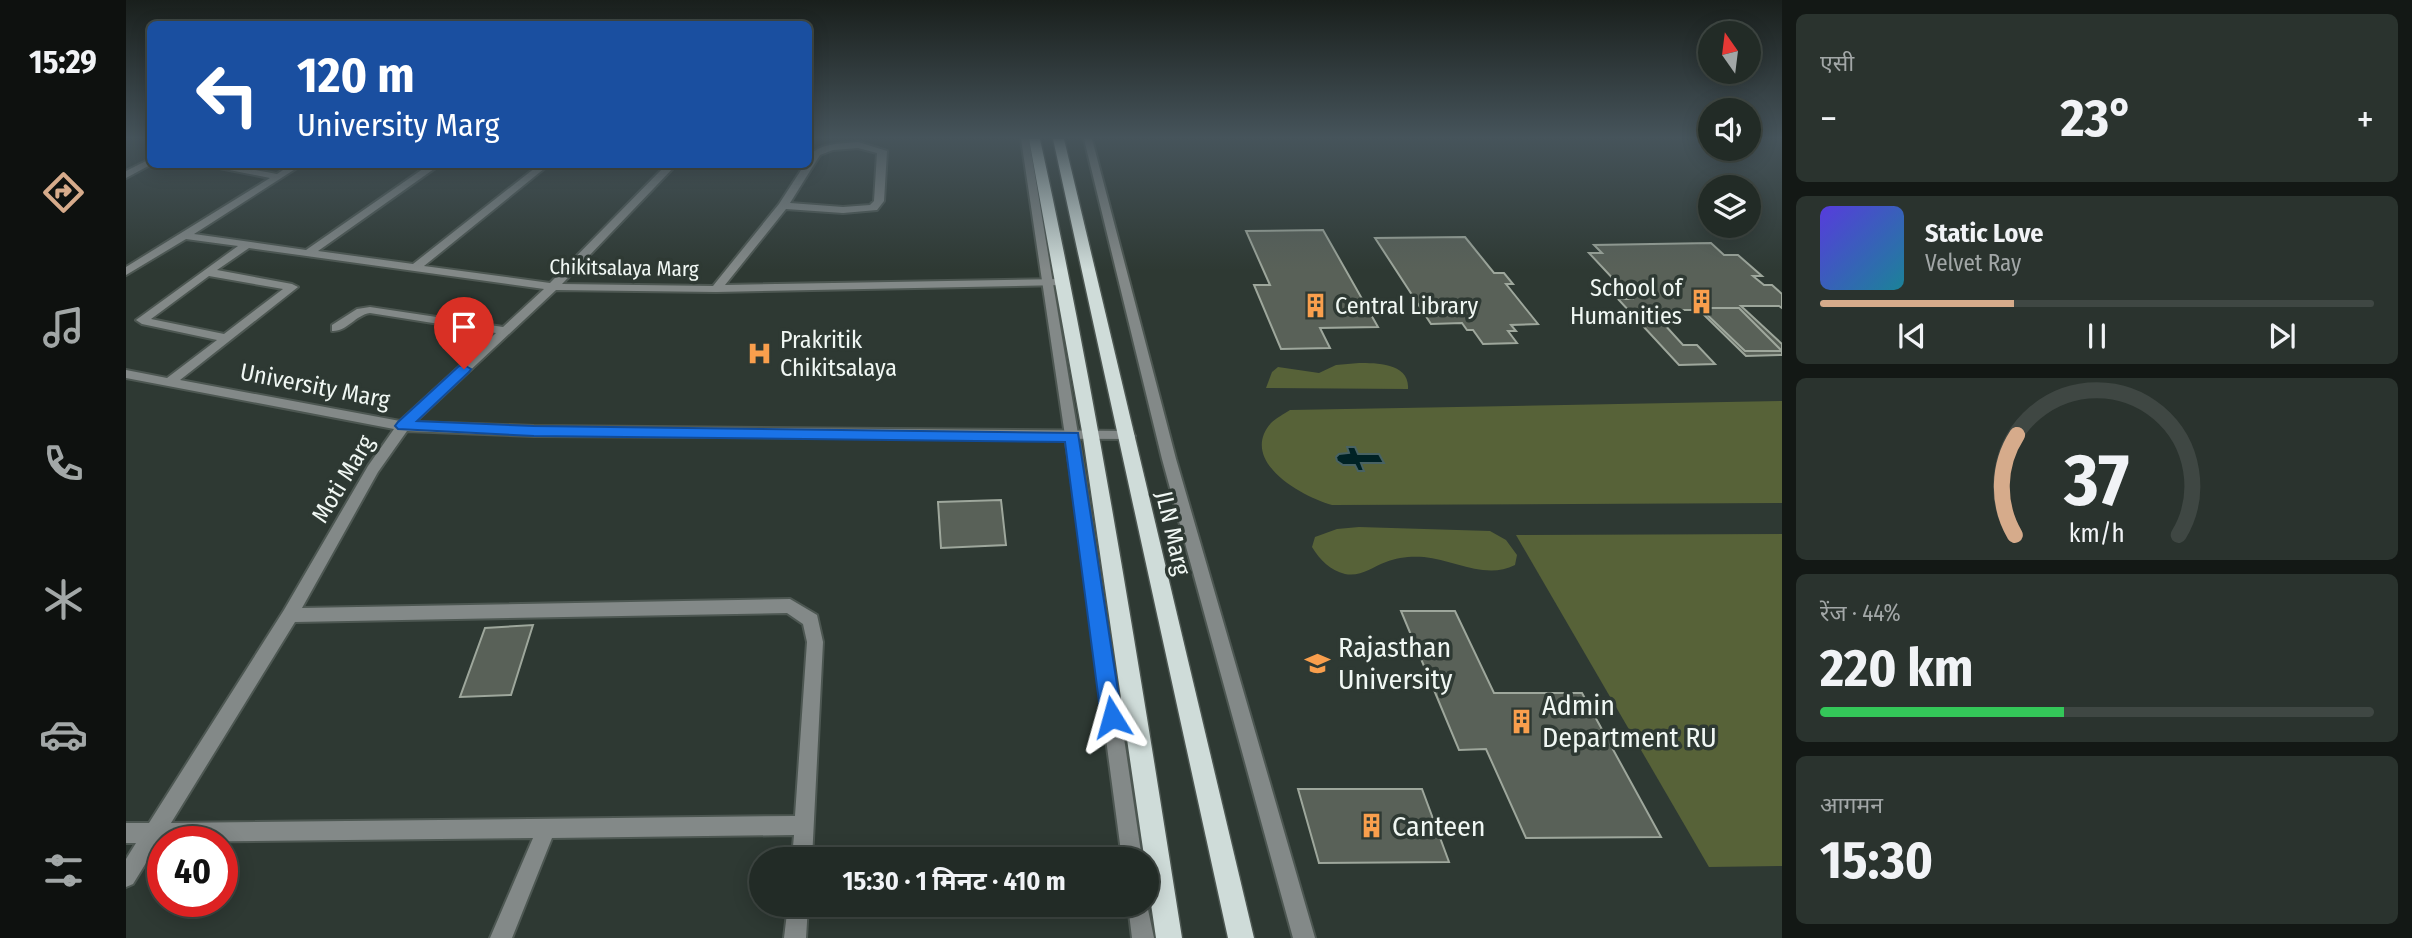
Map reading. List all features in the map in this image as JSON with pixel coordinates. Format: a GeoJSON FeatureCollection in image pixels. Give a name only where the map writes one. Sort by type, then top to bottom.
{"type":"FeatureCollection","features":[{"type":"Feature","properties":{"kind":"main road"},"geometry":{"type":"LineString","coordinates":[[1044,183],[1066,282],[1092,437],[1169,938]]}},
{"type":"Feature","properties":{"kind":"main road","name":"JLN Marg"},"geometry":{"type":"LineString","coordinates":[[1068,183],[1241,938]]}},
{"type":"Feature","properties":{"kind":"street"},"geometry":{"type":"LineString","coordinates":[[126,272],[270,183]]}},
{"type":"Feature","properties":{"kind":"street"},"geometry":{"type":"LineString","coordinates":[[310,252],[410,183]]}},
{"type":"Feature","properties":{"kind":"street"},"geometry":{"type":"LineString","coordinates":[[415,268],[522,183]]}},
{"type":"Feature","properties":{"kind":"street","name":"Moti Marg"},"geometry":{"type":"LineString","coordinates":[[157,826],[290,615],[373,469],[403,426],[553,287],[655,183]]}},
{"type":"Feature","properties":{"kind":"street"},"geometry":{"type":"LineString","coordinates":[[716,289],[783,206],[798,183]]}},
{"type":"Feature","properties":{"kind":"street"},"geometry":{"type":"LineString","coordinates":[[783,206],[843,210],[873,208],[879,201],[880,183]]}},
{"type":"Feature","properties":{"kind":"street"},"geometry":{"type":"LineString","coordinates":[[1031,183],[1072,437],[1130,847]]}},
{"type":"Feature","properties":{"kind":"street"},"geometry":{"type":"LineString","coordinates":[[1099,183],[1169,459],[1304,938]]}},
{"type":"Feature","properties":{"kind":"street","name":"Chikitsalaya Marg"},"geometry":{"type":"LineString","coordinates":[[185,236],[553,287],[716,289],[1066,282]]}},
{"type":"Feature","properties":{"kind":"street"},"geometry":{"type":"LineString","coordinates":[[226,338],[142,320],[247,245]]}},
{"type":"Feature","properties":{"kind":"street"},"geometry":{"type":"LineString","coordinates":[[170,383],[292,287],[208,272]]}},
{"type":"Feature","properties":{"kind":"street"},"geometry":{"type":"LineString","coordinates":[[336,328],[361,311],[370,310],[505,331]]}},
{"type":"Feature","properties":{"kind":"street","name":"University Marg"},"geometry":{"type":"LineString","coordinates":[[126,374],[403,426],[534,431],[1128,436]]}},
{"type":"Feature","properties":{"kind":"street"},"geometry":{"type":"LineString","coordinates":[[290,615],[790,606],[811,620],[814,642],[803,847]]}},
{"type":"Feature","properties":{"kind":"street"},"geometry":{"type":"LineString","coordinates":[[238,831],[804,825]]}},
{"type":"Feature","properties":{"kind":"street"},"geometry":{"type":"LineString","coordinates":[[500,938],[546,829]]}},
{"type":"Feature","properties":{"kind":"street"},"geometry":{"type":"LineString","coordinates":[[126,833],[147,832]]}},
{"type":"Feature","properties":{"kind":"street","name":"Moti Marg"},"geometry":{"type":"LineString","coordinates":[[126,877],[147,842]]}},
{"type":"Feature","properties":{"kind":"street"},"geometry":{"type":"LineString","coordinates":[[795,938],[797,917]]}},
{"type":"Feature","properties":{"kind":"street"},"geometry":{"type":"LineString","coordinates":[[1140,917],[1143,938]]}},
{"type":"Feature","properties":{"kind":"green space"},"geometry":{"type":"Polygon","coordinates":[[[1383,364],[1398,369],[1407,380],[1408,389],[1266,388],[1272,372],[1278,367],[1319,373],[1336,365],[1383,364]]]}},
{"type":"Feature","properties":{"kind":"green space"},"geometry":{"type":"Polygon","coordinates":[[[1782,401],[1782,503],[1332,505],[1291,486],[1268,464],[1262,451],[1263,437],[1271,423],[1290,410],[1782,401]]]}},
{"type":"Feature","properties":{"kind":"green space"},"geometry":{"type":"Polygon","coordinates":[[[1359,527],[1490,531],[1506,540],[1517,555],[1515,565],[1504,569],[1481,570],[1435,559],[1410,557],[1390,560],[1351,575],[1330,567],[1312,547],[1315,537],[1337,529],[1359,527]]]}},
{"type":"Feature","properties":{"kind":"green space"},"geometry":{"type":"Polygon","coordinates":[[[1782,534],[1782,866],[1709,867],[1516,535],[1782,534]]]}},
{"type":"Feature","properties":{"kind":"water"},"geometry":{"type":"Polygon","coordinates":[[[1347,447],[1355,447],[1358,454],[1379,454],[1384,463],[1361,463],[1364,471],[1358,471],[1355,465],[1343,465],[1336,457],[1349,453],[1347,447]]]}},
{"type":"Feature","properties":{"kind":"building","name":"Central Library"},"geometry":{"type":"Polygon","coordinates":[[[1323,230],[1378,327],[1320,328],[1330,348],[1281,349],[1254,285],[1270,285],[1246,231],[1323,230]]]}},
{"type":"Feature","properties":{"kind":"building"},"geometry":{"type":"Polygon","coordinates":[[[1465,237],[1494,273],[1504,273],[1513,284],[1506,284],[1538,324],[1511,325],[1516,331],[1508,331],[1517,343],[1483,344],[1473,330],[1467,330],[1462,323],[1431,324],[1375,238],[1465,237]]]}},
{"type":"Feature","properties":{"kind":"building","name":"School of Humanities"},"geometry":{"type":"Polygon","coordinates":[[[1711,243],[1724,255],[1738,255],[1762,276],[1753,276],[1764,285],[1772,285],[1782,294],[1782,308],[1741,306],[1782,344],[1782,355],[1746,356],[1699,310],[1668,310],[1680,323],[1663,323],[1683,345],[1697,345],[1715,364],[1679,365],[1618,299],[1632,299],[1589,253],[1602,253],[1594,245],[1711,243]]]}},
{"type":"Feature","properties":{"kind":"building"},"geometry":{"type":"Polygon","coordinates":[[[1700,308],[1739,308],[1782,351],[1745,351],[1700,308]]]}},
{"type":"Feature","properties":{"kind":"building"},"geometry":{"type":"Polygon","coordinates":[[[1001,500],[1006,545],[941,548],[938,502],[1001,500]]]}},
{"type":"Feature","properties":{"kind":"building","name":"Admin Department RU"},"geometry":{"type":"Polygon","coordinates":[[[1401,611],[1455,611],[1494,693],[1582,693],[1661,837],[1526,838],[1486,749],[1459,750],[1401,611]]]}},
{"type":"Feature","properties":{"kind":"building"},"geometry":{"type":"Polygon","coordinates":[[[533,625],[511,695],[460,697],[485,628],[533,625]]]}},
{"type":"Feature","properties":{"kind":"building","name":"Canteen"},"geometry":{"type":"Polygon","coordinates":[[[1298,789],[1422,789],[1449,862],[1319,863],[1298,789]]]}},
{"type":"Feature","properties":{"kind":"place","name":"School of Humanities"},"geometry":{"type":"Point","coordinates":[1702,302]}},
{"type":"Feature","properties":{"kind":"place","name":"Central Library"},"geometry":{"type":"Point","coordinates":[1315,306]}},
{"type":"Feature","properties":{"kind":"place","name":"Prakritik Chikitsalaya"},"geometry":{"type":"Point","coordinates":[760,354]}},
{"type":"Feature","properties":{"kind":"place","name":"Rajasthan University"},"geometry":{"type":"Point","coordinates":[1318,663]}},
{"type":"Feature","properties":{"kind":"place","name":"Admin Department RU"},"geometry":{"type":"Point","coordinates":[1522,721]}},
{"type":"Feature","properties":{"kind":"place","name":"Canteen"},"geometry":{"type":"Point","coordinates":[1372,826]}},
{"type":"Feature","properties":{"kind":"route"},"geometry":{"type":"LineString","coordinates":[[464,369],[403,426],[534,431],[1072,437],[1112,717]]}}]}
